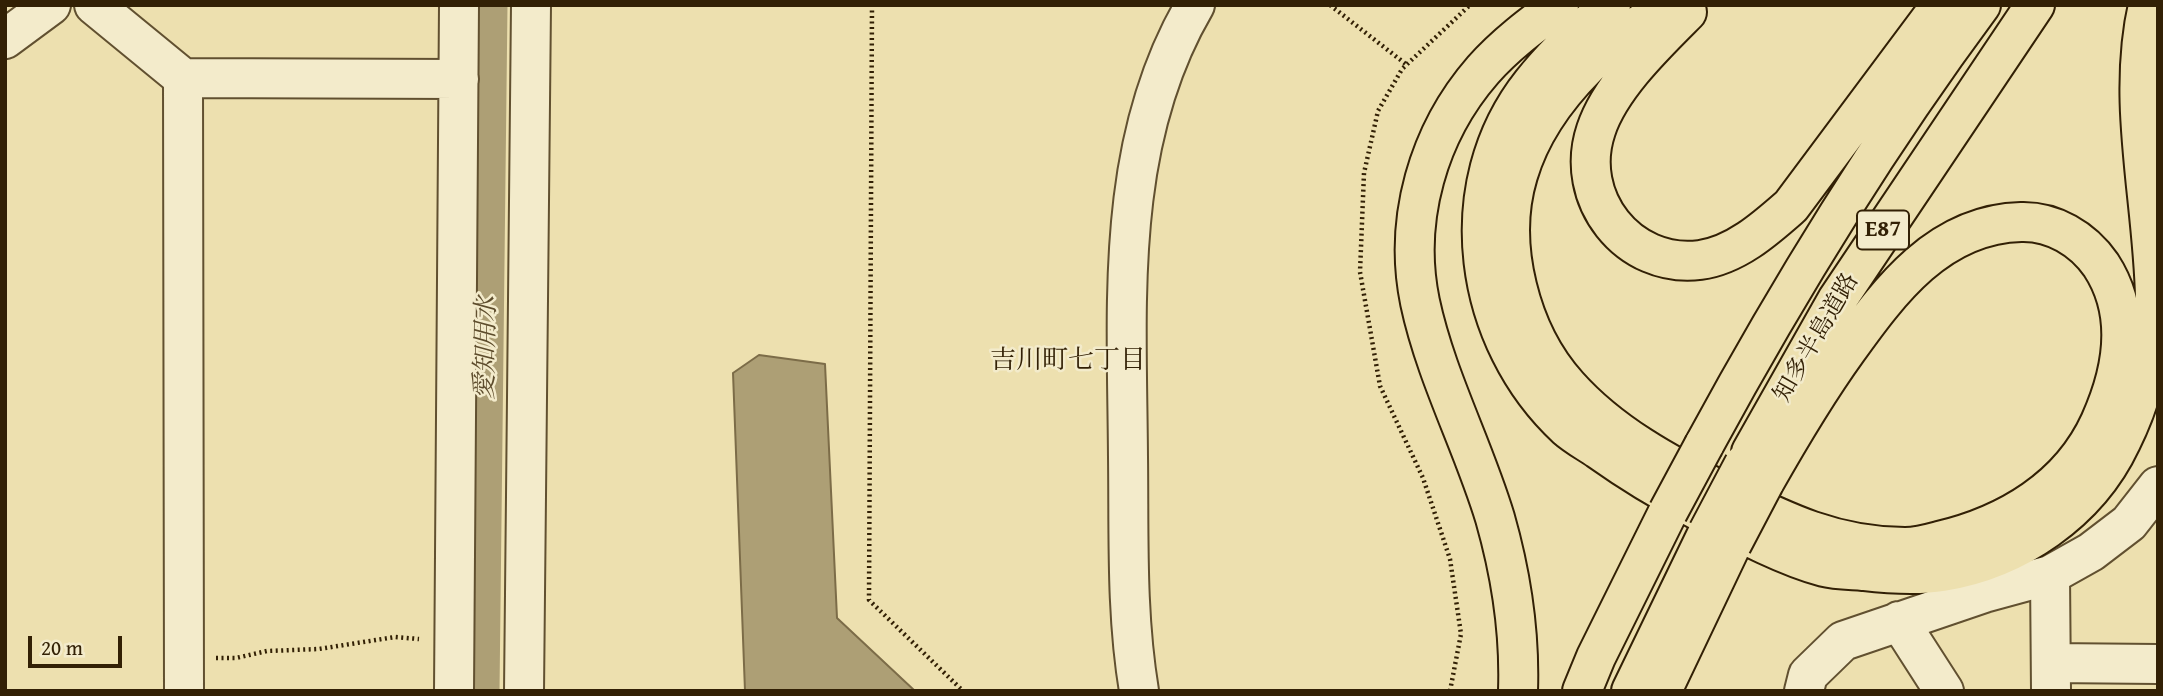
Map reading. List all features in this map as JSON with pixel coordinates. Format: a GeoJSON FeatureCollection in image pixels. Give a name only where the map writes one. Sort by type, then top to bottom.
{"type":"FeatureCollection","features":[{"type":"Feature","properties":{"kind":"highway"},"geometry":{"type":"LineString","coordinates":[[1518,691],[1520,659],[1509,578],[1494,517],[1433,347],[1420,301],[1415,243],[1420,195],[1433,150],[1454,108],[1483,70],[1509,44],[1559,5]]}},
{"type":"Feature","properties":{"kind":"highway"},"geometry":{"type":"LineString","coordinates":[[1611,5],[1586,26],[1531,84],[1496,148],[1488,174],[1480,233],[1483,261],[1493,312],[1510,350],[1529,385],[1568,429],[1664,493],[1756,540],[1824,567],[1892,575],[1942,572],[1989,558],[2022,545],[2053,526],[2101,475],[2119,447],[2134,415],[2145,381],[2155,300],[2141,124],[2140,66],[2148,5]]}},
{"type":"Feature","properties":{"kind":"highway"},"geometry":{"type":"LineString","coordinates":[[1671,5],[1620,37],[1588,64],[1564,91],[1529,146],[1518,175],[1512,205],[1513,271],[1533,334],[1566,384],[1593,411],[1637,443],[1678,470],[1770,515],[1820,535],[1864,545],[1910,547],[1958,537],[2002,521],[2044,495],[2076,459],[2098,426],[2112,391],[2120,355],[2122,323],[2116,291],[2099,261],[2081,242],[2053,226],[2037,222],[2017,222],[1964,234],[1938,249],[1892,290],[1804,413],[1754,473]]}},
{"type":"Feature","properties":{"kind":"highway"},"geometry":{"type":"LineString","coordinates":[[1693,5],[1640,61],[1606,108],[1596,130],[1590,154],[1591,172],[1604,212],[1620,234],[1642,250],[1664,258],[1700,260],[1735,248],[1768,226],[1791,206],[1941,5]]}},
{"type":"Feature","properties":{"kind":"highway","name":"知多半島道路"},"geometry":{"type":"LineString","coordinates":[[1582,691],[1596,657],[1668,512],[1765,334],[1854,188],[1928,76],[1981,5]]}},
{"type":"Feature","properties":{"kind":"highway","name":"知多半島道路"},"geometry":{"type":"LineString","coordinates":[[1631,691],[1720,538],[1837,300],[2035,5]]}},
{"type":"Feature","properties":{"kind":"highway"},"geometry":{"type":"LineString","coordinates":[[1662,691],[1720,538]]}},
{"type":"Feature","properties":{"kind":"street"},"geometry":{"type":"LineString","coordinates":[[5,40],[51,5]]}},
{"type":"Feature","properties":{"kind":"street"},"geometry":{"type":"LineString","coordinates":[[94,5],[183,78],[459,79]]}},
{"type":"Feature","properties":{"kind":"street"},"geometry":{"type":"LineString","coordinates":[[454,691],[459,5]]}},
{"type":"Feature","properties":{"kind":"street"},"geometry":{"type":"LineString","coordinates":[[524,691],[531,5]]}},
{"type":"Feature","properties":{"kind":"street"},"geometry":{"type":"LineString","coordinates":[[1139,691],[1134,661],[1129,585],[1129,228],[1135,176],[1155,91],[1171,47],[1195,5]]}},
{"type":"Feature","properties":{"kind":"street"},"geometry":{"type":"LineString","coordinates":[[183,78],[184,674]]}},
{"type":"Feature","properties":{"kind":"street"},"geometry":{"type":"LineString","coordinates":[[1804,691],[1808,675],[1843,641],[1984,593],[2050,575],[2091,552],[2129,523],[2158,486]]}},
{"type":"Feature","properties":{"kind":"street"},"geometry":{"type":"LineString","coordinates":[[2050,575],[2051,677],[2158,664]]}},
{"type":"Feature","properties":{"kind":"street"},"geometry":{"type":"LineString","coordinates":[[1899,621],[1944,691]]}},
{"type":"Feature","properties":{"kind":"path"},"geometry":{"type":"LineString","coordinates":[[872,5],[869,600],[963,691]]}},
{"type":"Feature","properties":{"kind":"path"},"geometry":{"type":"LineString","coordinates":[[1330,5],[1407,65]]}},
{"type":"Feature","properties":{"kind":"path"},"geometry":{"type":"LineString","coordinates":[[184,674],[236,658],[267,652],[319,649],[395,637],[455,641]]}},
{"type":"Feature","properties":{"kind":"shaded area"},"geometry":{"type":"Polygon","coordinates":[[[759,355],[825,364],[837,618],[915,691],[745,691],[733,373],[759,355]]]}},
{"type":"Feature","properties":{"kind":"waterway","name":"愛知用水"},"geometry":{"type":"LineString","coordinates":[[483,691],[491,5]]}},
{"type":"Feature","properties":{"kind":"district","name":"吉川町七丁目"},"geometry":{"type":"Point","coordinates":[1068,361]}}]}
